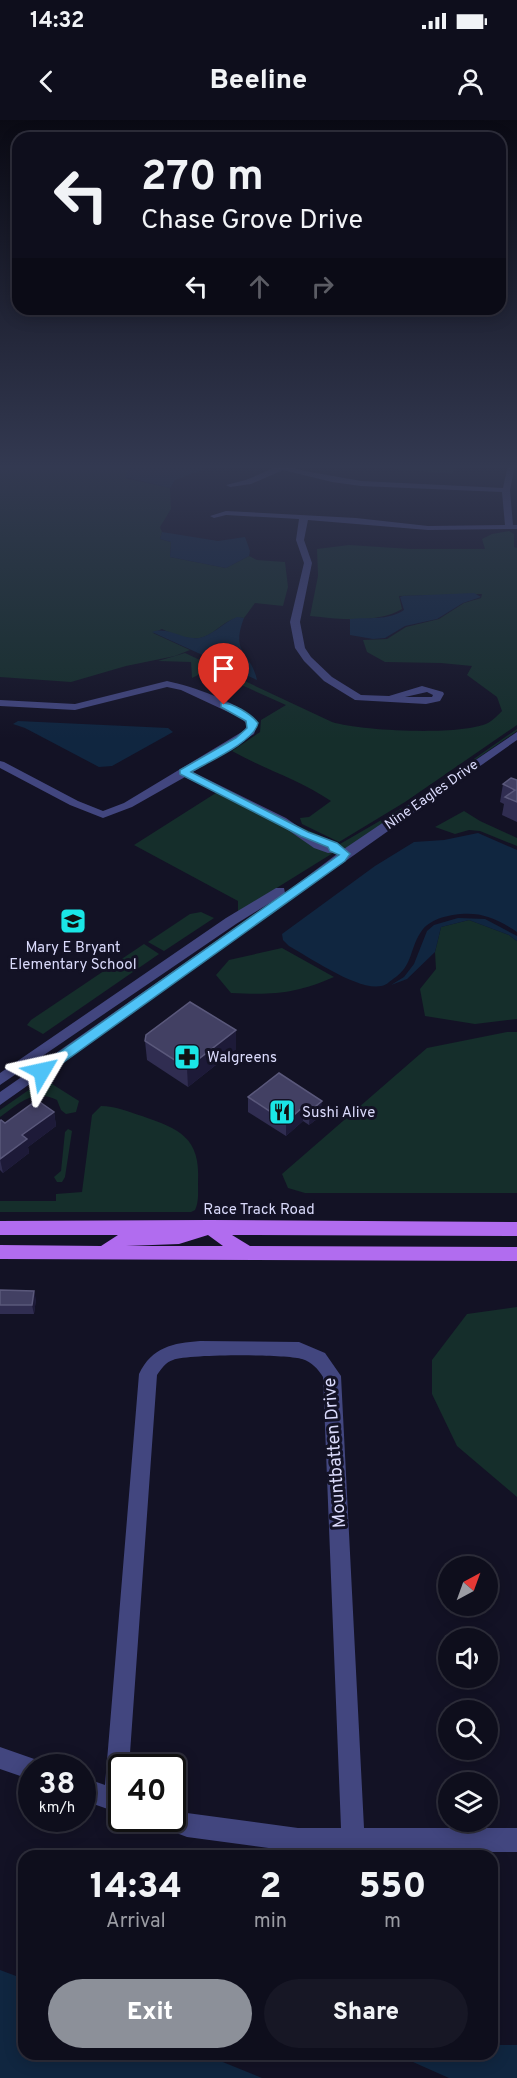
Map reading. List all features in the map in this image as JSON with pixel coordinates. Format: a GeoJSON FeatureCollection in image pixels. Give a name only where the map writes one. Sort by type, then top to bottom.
{"type":"FeatureCollection","features":[{"type":"Feature","properties":{"kind":"main road"},"geometry":{"type":"LineString","coordinates":[[105,1253],[109,1247],[122,1239],[180,1237],[210,1227],[247,1253]]}},
{"type":"Feature","properties":{"kind":"main road","name":"Race Track Road"},"geometry":{"type":"LineString","coordinates":[[0,1228],[517,1229]]}},
{"type":"Feature","properties":{"kind":"main road"},"geometry":{"type":"LineString","coordinates":[[0,1252],[517,1254]]}},
{"type":"Feature","properties":{"kind":"street"},"geometry":{"type":"LineString","coordinates":[[306,556],[308,562],[296,622],[300,648],[315,669],[352,695],[368,699],[393,698]]}},
{"type":"Feature","properties":{"kind":"street"},"geometry":{"type":"LineString","coordinates":[[0,703],[75,706],[167,684],[191,690],[245,716],[253,723],[250,732],[239,740],[115,812],[103,815],[74,803],[0,764]]}},
{"type":"Feature","properties":{"kind":"street","name":"Nine Eagles Drive"},"geometry":{"type":"LineString","coordinates":[[0,1080],[341,859],[340,851],[517,735]]}},
{"type":"Feature","properties":{"kind":"street"},"geometry":{"type":"LineString","coordinates":[[184,772],[293,827],[305,834],[311,842],[327,850],[340,851]]}},
{"type":"Feature","properties":{"kind":"street","name":"Nine Eagles Drive"},"geometry":{"type":"LineString","coordinates":[[0,1100],[237,925]]}},
{"type":"Feature","properties":{"kind":"street","name":"Mountbatten Drive"},"geometry":{"type":"LineString","coordinates":[[121,1754],[148,1374],[157,1360],[170,1352],[201,1349],[299,1350],[314,1354],[326,1364],[332,1376],[353,1838]]}},
{"type":"Feature","properties":{"kind":"street"},"geometry":{"type":"LineString","coordinates":[[0,1758],[18,1764]]}},
{"type":"Feature","properties":{"kind":"street"},"geometry":{"type":"LineString","coordinates":[[186,1825],[298,1840],[353,1838],[517,1840]]}},
{"type":"Feature","properties":{"kind":"green space"},"geometry":{"type":"Polygon","coordinates":[[[0,556],[170,556],[226,568],[248,556],[257,560],[285,562],[288,587],[283,606],[255,603],[244,618],[232,620],[200,638],[175,635],[162,629],[153,633],[190,650],[175,656],[126,666],[71,682],[0,677],[0,556]]]}},
{"type":"Feature","properties":{"kind":"green space"},"geometry":{"type":"Polygon","coordinates":[[[317,556],[517,556],[517,725],[405,802],[339,842],[302,824],[300,818],[309,817],[331,801],[232,751],[260,732],[261,720],[286,705],[208,670],[192,678],[191,662],[158,661],[185,653],[332,722],[365,728],[411,731],[457,730],[488,723],[502,711],[497,697],[467,675],[472,666],[385,662],[367,652],[363,640],[387,639],[406,627],[439,619],[464,603],[481,598],[482,594],[399,596],[402,609],[370,619],[310,616],[318,576],[317,556]]]}},
{"type":"Feature","properties":{"kind":"green space"},"geometry":{"type":"Polygon","coordinates":[[[517,729],[344,850],[333,853],[238,912],[238,901],[134,845],[219,791],[292,830],[298,826],[340,844],[409,804],[517,729]]]}},
{"type":"Feature","properties":{"kind":"green space"},"geometry":{"type":"Polygon","coordinates":[[[464,811],[517,838],[517,846],[480,831],[469,830],[455,834],[435,827],[464,811]]]}},
{"type":"Feature","properties":{"kind":"green space"},"geometry":{"type":"Polygon","coordinates":[[[201,912],[214,918],[164,951],[148,942],[190,914],[201,912]]]}},
{"type":"Feature","properties":{"kind":"green space"},"geometry":{"type":"Polygon","coordinates":[[[469,920],[509,935],[517,941],[517,1019],[475,1024],[425,1016],[420,989],[436,969],[435,952],[441,927],[469,920]]]}},
{"type":"Feature","properties":{"kind":"green space"},"geometry":{"type":"Polygon","coordinates":[[[144,944],[159,954],[43,1034],[27,1025],[31,1020],[144,944]]]}},
{"type":"Feature","properties":{"kind":"green space"},"geometry":{"type":"Polygon","coordinates":[[[282,948],[334,977],[295,990],[246,994],[231,993],[216,975],[229,960],[282,948]]]}},
{"type":"Feature","properties":{"kind":"green space"},"geometry":{"type":"Polygon","coordinates":[[[517,1032],[517,1193],[305,1193],[288,1188],[282,1174],[427,1048],[517,1032]]]}},
{"type":"Feature","properties":{"kind":"green space"},"geometry":{"type":"Polygon","coordinates":[[[40,1083],[52,1084],[79,1101],[76,1112],[66,1114],[61,1110],[57,1100],[40,1096],[26,1099],[0,1117],[0,1110],[33,1087],[40,1087],[40,1083]]]}},
{"type":"Feature","properties":{"kind":"green space"},"geometry":{"type":"Polygon","coordinates":[[[101,1106],[122,1110],[167,1125],[185,1137],[196,1155],[198,1167],[198,1197],[195,1210],[191,1212],[0,1212],[0,1201],[56,1201],[56,1194],[82,1192],[92,1115],[101,1106]]]}},
{"type":"Feature","properties":{"kind":"green space"},"geometry":{"type":"Polygon","coordinates":[[[68,1129],[72,1131],[65,1177],[62,1182],[57,1182],[54,1177],[61,1171],[65,1132],[68,1129]]]}},
{"type":"Feature","properties":{"kind":"green space"},"geometry":{"type":"Polygon","coordinates":[[[517,1307],[517,1497],[457,1446],[432,1394],[432,1360],[467,1314],[517,1307]]]}},
{"type":"Feature","properties":{"kind":"water"},"geometry":{"type":"Polygon","coordinates":[[[170,556],[248,556],[226,568],[170,556]]]}},
{"type":"Feature","properties":{"kind":"water"},"geometry":{"type":"Polygon","coordinates":[[[474,593],[481,597],[463,603],[437,619],[405,626],[385,638],[373,639],[350,635],[350,619],[391,616],[404,610],[400,597],[474,593]]]}},
{"type":"Feature","properties":{"kind":"water"},"geometry":{"type":"Polygon","coordinates":[[[237,617],[244,618],[240,630],[240,646],[257,680],[152,632],[164,631],[199,638],[209,635],[237,617]]]}},
{"type":"Feature","properties":{"kind":"water"},"geometry":{"type":"Polygon","coordinates":[[[18,721],[168,728],[173,732],[112,766],[99,767],[13,724],[18,721]]]}},
{"type":"Feature","properties":{"kind":"water"},"geometry":{"type":"Polygon","coordinates":[[[478,833],[517,850],[517,932],[499,921],[481,915],[454,915],[436,920],[423,929],[400,974],[381,986],[371,986],[347,978],[289,946],[283,940],[282,934],[375,866],[414,842],[444,840],[478,833]]]}},
{"type":"Feature","properties":{"kind":"water"},"geometry":{"type":"Polygon","coordinates":[[[458,918],[485,919],[517,936],[517,941],[509,935],[469,920],[441,927],[435,952],[407,979],[391,985],[404,977],[414,964],[427,931],[434,925],[458,918]]]}},
{"type":"Feature","properties":{"kind":"water"},"geometry":{"type":"Polygon","coordinates":[[[0,1970],[18,1977],[18,2060],[218,2060],[262,2078],[0,2078],[0,1970]]]}},
{"type":"Feature","properties":{"kind":"water"},"geometry":{"type":"Polygon","coordinates":[[[498,2045],[517,2045],[517,2078],[449,2078],[408,2060],[498,2060],[498,2045]]]}},
{"type":"Feature","properties":{"kind":"building"},"geometry":{"type":"Polygon","coordinates":[[[511,778],[517,780],[517,802],[505,797],[515,790],[503,784],[511,778]]]}},
{"type":"Feature","properties":{"kind":"building"},"geometry":{"type":"Polygon","coordinates":[[[190,1002],[236,1030],[187,1068],[145,1041],[146,1035],[190,1002]]]}},
{"type":"Feature","properties":{"kind":"building"},"geometry":{"type":"Polygon","coordinates":[[[279,1073],[322,1101],[310,1111],[303,1107],[286,1122],[248,1097],[279,1073]]]}},
{"type":"Feature","properties":{"kind":"building"},"geometry":{"type":"Polygon","coordinates":[[[37,1100],[54,1112],[22,1135],[27,1139],[0,1159],[0,1121],[5,1123],[37,1100]]]}},
{"type":"Feature","properties":{"kind":"building"},"geometry":{"type":"Polygon","coordinates":[[[0,1290],[34,1291],[32,1305],[0,1305],[0,1290]]]}},
{"type":"Feature","properties":{"kind":"place","name":"Mary E Bryant Elementary School"},"geometry":{"type":"Point","coordinates":[73,921]}},
{"type":"Feature","properties":{"kind":"place","name":"Walgreens"},"geometry":{"type":"Point","coordinates":[187,1057]}},
{"type":"Feature","properties":{"kind":"place","name":"Sushi Alive"},"geometry":{"type":"Point","coordinates":[282,1112]}},
{"type":"Feature","properties":{"kind":"route"},"geometry":{"type":"LineString","coordinates":[[42,1071],[311,881],[345,854],[334,849],[333,845],[305,834],[184,772],[239,740],[252,729],[253,723],[250,719],[224,705]]}}]}
